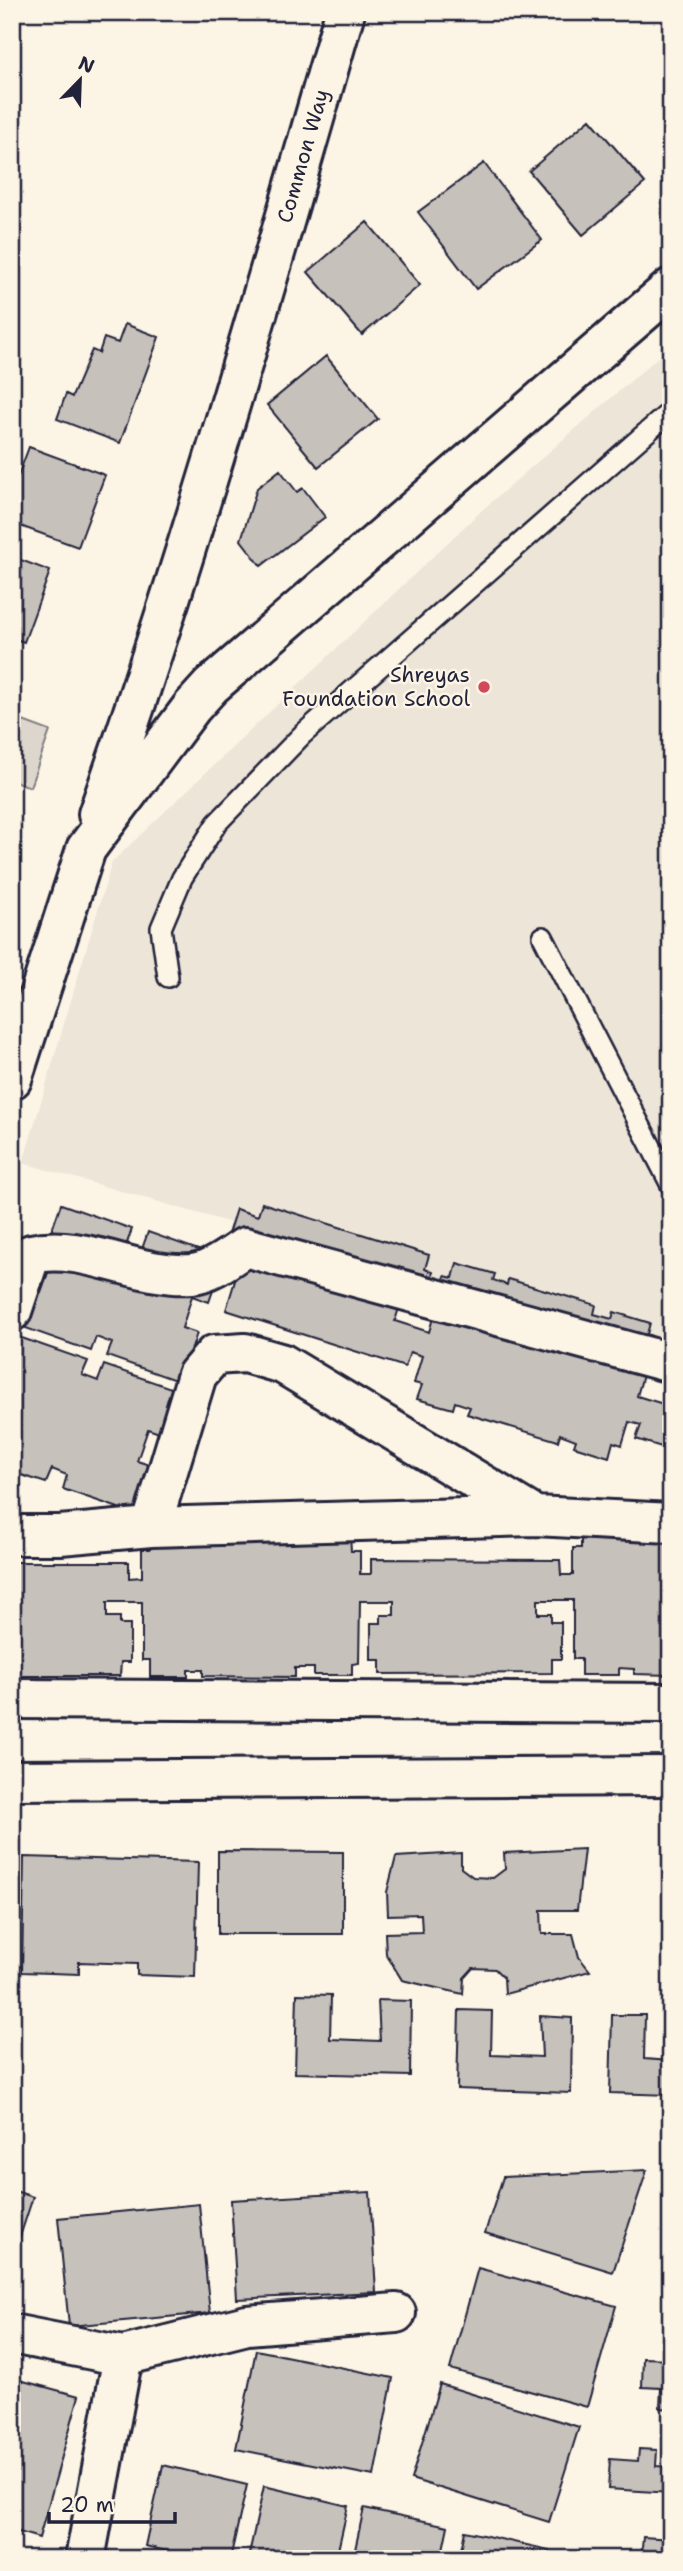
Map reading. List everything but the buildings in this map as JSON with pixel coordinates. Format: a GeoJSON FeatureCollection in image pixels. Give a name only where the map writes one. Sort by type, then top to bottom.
{"type":"FeatureCollection","features":[{"type":"Feature","properties":{"kind":"street","name":"Common Way"},"geometry":{"type":"LineString","coordinates":[[12,1079],[86,849],[147,676],[262,299],[345,12]]}},
{"type":"Feature","properties":{"kind":"street"},"geometry":{"type":"LineString","coordinates":[[86,849],[192,707],[211,686],[671,288]]}},
{"type":"Feature","properties":{"kind":"street"},"geometry":{"type":"LineString","coordinates":[[147,676],[192,707]]}},
{"type":"Feature","properties":{"kind":"street"},"geometry":{"type":"LineString","coordinates":[[12,1311],[31,1254],[54,1248],[155,1270],[194,1275],[245,1247],[671,1363]]}},
{"type":"Feature","properties":{"kind":"street"},"geometry":{"type":"LineString","coordinates":[[151,1527],[197,1376],[214,1355],[245,1353],[284,1364],[535,1516]]}},
{"type":"Feature","properties":{"kind":"street"},"geometry":{"type":"LineString","coordinates":[[12,1535],[60,1535],[151,1527],[535,1516],[671,1523]]}},
{"type":"Feature","properties":{"kind":"street"},"geometry":{"type":"LineString","coordinates":[[12,1699],[671,1703]]}},
{"type":"Feature","properties":{"kind":"street"},"geometry":{"type":"LineString","coordinates":[[12,1780],[671,1776]]}},
{"type":"Feature","properties":{"kind":"street"},"geometry":{"type":"LineString","coordinates":[[12,2334],[124,2356],[247,2325],[396,2313]]}},
{"type":"Feature","properties":{"kind":"street"},"geometry":{"type":"LineString","coordinates":[[85,2559],[124,2356]]}},
{"type":"Feature","properties":{"kind":"lane"},"geometry":{"type":"LineString","coordinates":[[168,977],[161,928],[182,878],[217,824],[303,734],[671,411]]}},
{"type":"Feature","properties":{"kind":"lane"},"geometry":{"type":"LineString","coordinates":[[543,937],[671,1185]]}},
{"type":"Feature","properties":{"kind":"shaded area","name":"Shreyas Foundation School"},"geometry":{"type":"Polygon","coordinates":[[[671,346],[671,1349],[23,1163],[112,862],[481,511],[671,346]]]}},
{"type":"Feature","properties":{"kind":"shaded area"},"geometry":{"type":"Polygon","coordinates":[[[12,717],[50,731],[30,787],[12,780],[12,717]]]}},
{"type":"Feature","properties":{"kind":"place","name":"Shreyas Foundation School"},"geometry":{"type":"Point","coordinates":[484,687]}}]}
